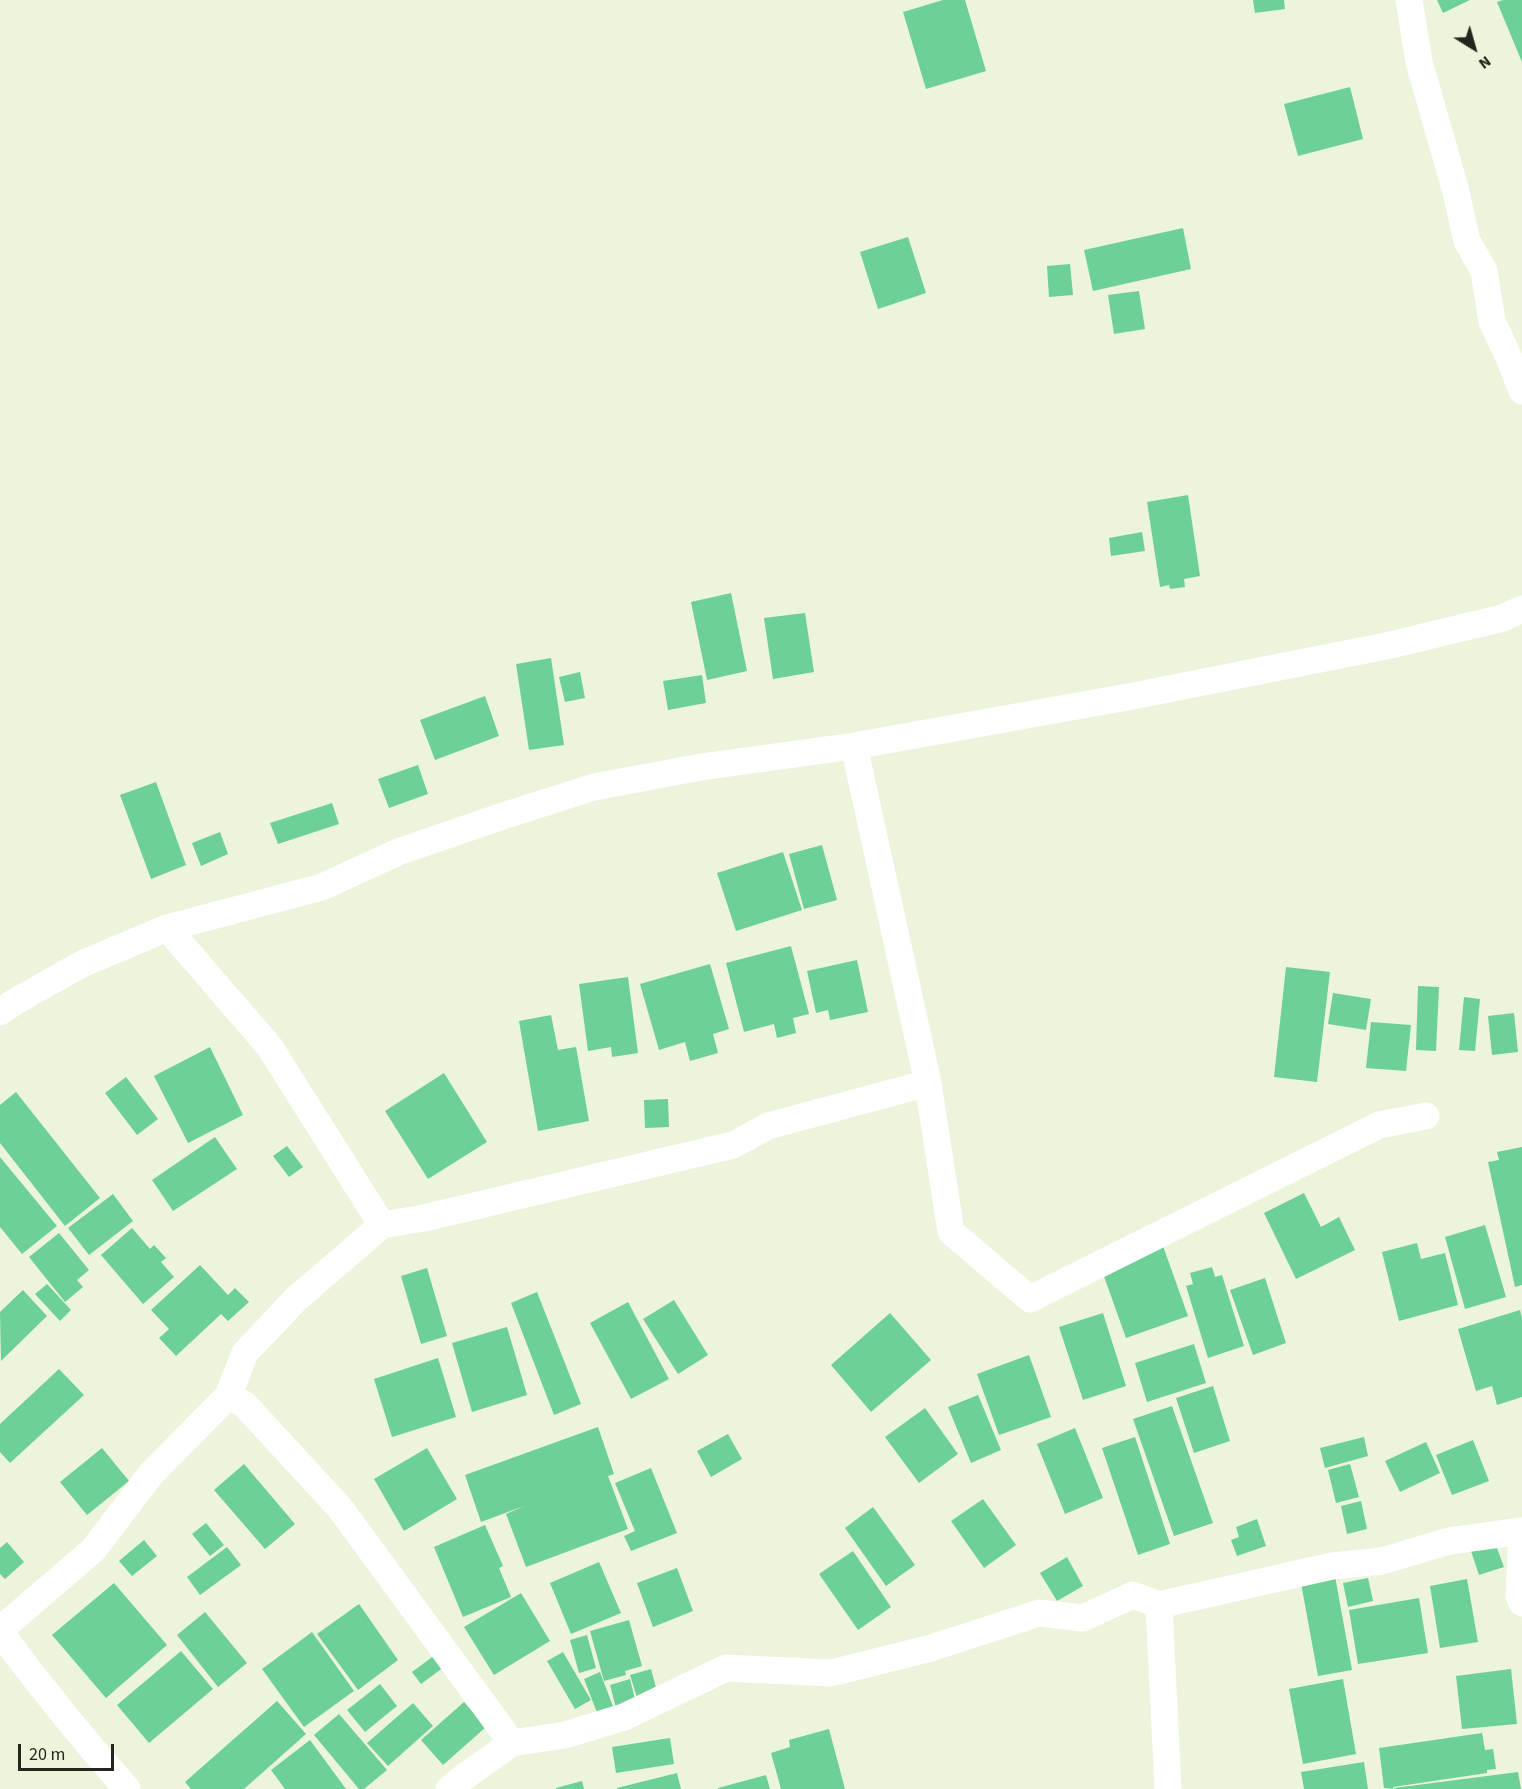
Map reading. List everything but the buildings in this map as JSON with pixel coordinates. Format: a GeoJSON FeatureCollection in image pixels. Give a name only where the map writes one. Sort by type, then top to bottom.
{"type":"FeatureCollection","features":[{"type":"Feature","properties":{"kind":"street"},"geometry":{"type":"LineString","coordinates":[[1409,0],[1419,62],[1455,188],[1467,241],[1484,270],[1492,321],[1522,391]]}},
{"type":"Feature","properties":{"kind":"street"},"geometry":{"type":"LineString","coordinates":[[0,1012],[82,964],[167,928],[321,887],[398,852],[594,787],[701,767],[854,746],[1133,696],[1386,646],[1503,618],[1522,609]]}},
{"type":"Feature","properties":{"kind":"street"},"geometry":{"type":"LineString","coordinates":[[854,746],[928,1083],[951,1232],[1030,1299],[1379,1125],[1426,1116]]}},
{"type":"Feature","properties":{"kind":"street"},"geometry":{"type":"LineString","coordinates":[[167,928],[269,1046],[382,1225]]}},
{"type":"Feature","properties":{"kind":"street"},"geometry":{"type":"LineString","coordinates":[[127,1789],[75,1730],[0,1631],[93,1550],[151,1474],[228,1396],[245,1353],[295,1300],[382,1225],[424,1218],[733,1145],[768,1126],[928,1083]]}},
{"type":"Feature","properties":{"kind":"street"},"geometry":{"type":"LineString","coordinates":[[228,1396],[244,1404],[340,1508],[512,1743]]}},
{"type":"Feature","properties":{"kind":"street"},"geometry":{"type":"LineString","coordinates":[[449,1789],[512,1743],[565,1735],[624,1717],[726,1668],[831,1672],[931,1648],[1039,1613],[1083,1618],[1133,1595],[1159,1605],[1332,1566],[1382,1561],[1449,1541],[1522,1531],[1519,1596],[1522,1603]]}},
{"type":"Feature","properties":{"kind":"street"},"geometry":{"type":"LineString","coordinates":[[1159,1605],[1168,1789]]}}]}
